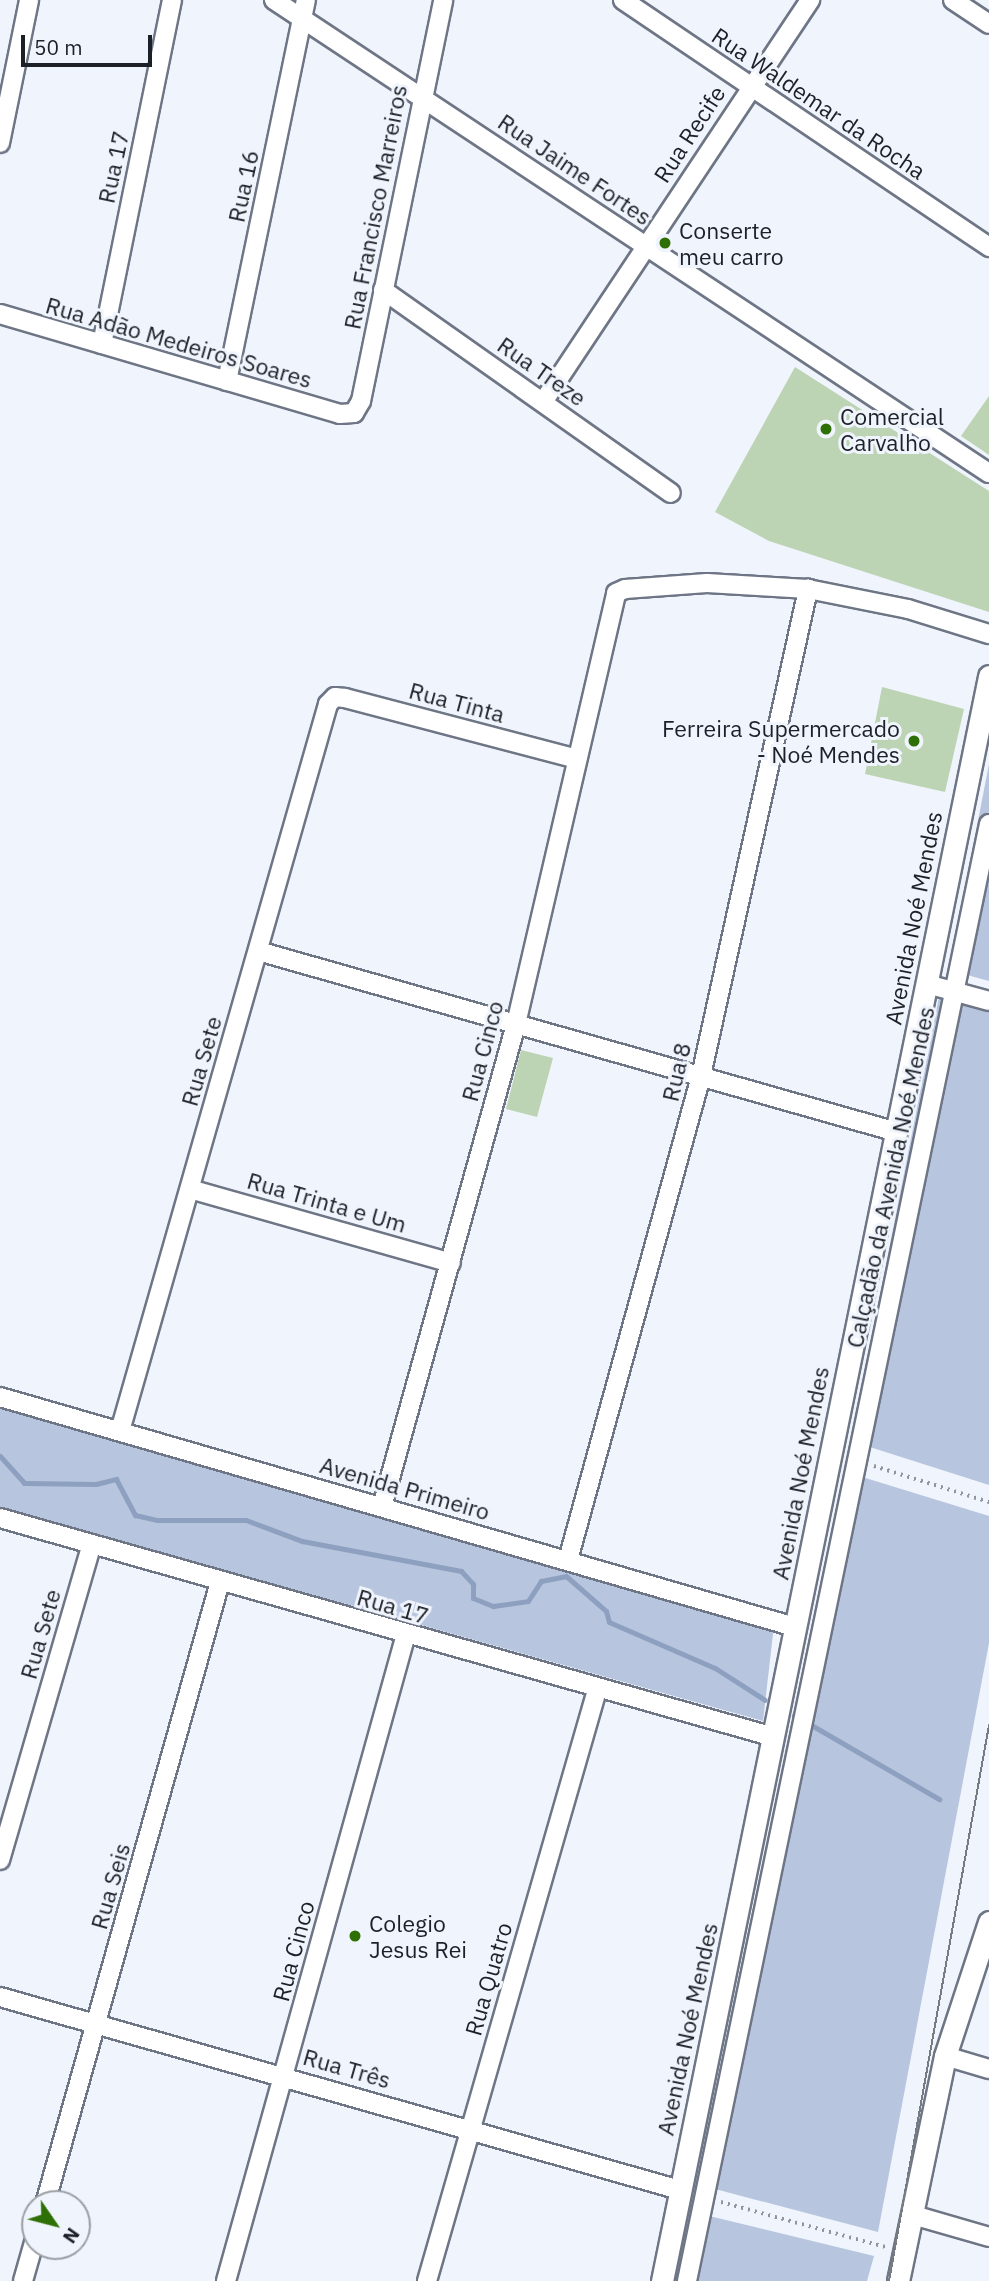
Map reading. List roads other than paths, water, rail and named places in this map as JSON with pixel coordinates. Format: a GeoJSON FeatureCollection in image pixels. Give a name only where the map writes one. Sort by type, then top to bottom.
{"type":"FeatureCollection","features":[{"type":"Feature","properties":{"kind":"main road","name":"Avenida Noé Mendes"},"geometry":{"type":"LineString","coordinates":[[662,2281],[989,676]]}},
{"type":"Feature","properties":{"kind":"main road"},"geometry":{"type":"LineString","coordinates":[[898,2281],[914,2215],[945,2056],[989,1922]]}},
{"type":"Feature","properties":{"kind":"street"},"geometry":{"type":"LineString","coordinates":[[0,143],[29,0]]}},
{"type":"Feature","properties":{"kind":"street","name":"Rua 17"},"geometry":{"type":"LineString","coordinates":[[102,344],[172,0]]}},
{"type":"Feature","properties":{"kind":"street","name":"Rua Jaime Fortes"},"geometry":{"type":"LineString","coordinates":[[274,0],[989,473]]}},
{"type":"Feature","properties":{"kind":"street","name":"Rua 16"},"geometry":{"type":"LineString","coordinates":[[227,381],[306,0]]}},
{"type":"Feature","properties":{"kind":"street","name":"Rua Francisco Marreiros"},"geometry":{"type":"LineString","coordinates":[[345,415],[354,413],[361,401],[443,0]]}},
{"type":"Feature","properties":{"kind":"street","name":"Rua Waldemar da Rocha"},"geometry":{"type":"LineString","coordinates":[[622,0],[989,247]]}},
{"type":"Feature","properties":{"kind":"street","name":"Rua Recife"},"geometry":{"type":"LineString","coordinates":[[543,402],[810,0]]}},
{"type":"Feature","properties":{"kind":"street"},"geometry":{"type":"LineString","coordinates":[[953,0],[989,24]]}},
{"type":"Feature","properties":{"kind":"street","name":"Rua Treze"},"geometry":{"type":"LineString","coordinates":[[383,290],[671,493]]}},
{"type":"Feature","properties":{"kind":"street","name":"Rua Adão Medeiros Soares"},"geometry":{"type":"LineString","coordinates":[[0,314],[345,415]]}},
{"type":"Feature","properties":{"kind":"street","name":"Rua Cinco"},"geometry":{"type":"LineString","coordinates":[[382,1507],[516,1024],[611,604],[616,593],[628,588],[707,583],[808,589]]}},
{"type":"Feature","properties":{"kind":"street"},"geometry":{"type":"LineString","coordinates":[[808,589],[908,609],[989,634]]}},
{"type":"Feature","properties":{"kind":"street","name":"Rua 8"},"geometry":{"type":"LineString","coordinates":[[568,1560],[701,1076],[808,589]]}},
{"type":"Feature","properties":{"kind":"street","name":"Rua Tinta"},"geometry":{"type":"LineString","coordinates":[[328,704],[335,697],[345,698],[577,759]]}},
{"type":"Feature","properties":{"kind":"street","name":"Rua Sete"},"geometry":{"type":"LineString","coordinates":[[120,1431],[328,704]]}},
{"type":"Feature","properties":{"kind":"street","name":"Calçadão da Avenida Noé Mendes"},"geometry":{"type":"LineString","coordinates":[[687,2281],[854,1461],[989,824]]}},
{"type":"Feature","properties":{"kind":"street"},"geometry":{"type":"LineString","coordinates":[[258,951],[897,1132]]}},
{"type":"Feature","properties":{"kind":"street"},"geometry":{"type":"LineString","coordinates":[[927,984],[989,1001]]}},
{"type":"Feature","properties":{"kind":"street","name":"Rua Trinta e Um"},"geometry":{"type":"LineString","coordinates":[[190,1189],[451,1263]]}},
{"type":"Feature","properties":{"kind":"street","name":"Avenida Primeiro"},"geometry":{"type":"LineString","coordinates":[[0,1397],[795,1627]]}},
{"type":"Feature","properties":{"kind":"street","name":"Rua 17"},"geometry":{"type":"LineString","coordinates":[[0,1518],[597,1690],[774,1737]]}},
{"type":"Feature","properties":{"kind":"street","name":"Rua Sete"},"geometry":{"type":"LineString","coordinates":[[0,1860],[92,1544]]}},
{"type":"Feature","properties":{"kind":"street","name":"Rua Seis"},"geometry":{"type":"LineString","coordinates":[[49,2190],[220,1582]]}},
{"type":"Feature","properties":{"kind":"street","name":"Rua Cinco"},"geometry":{"type":"LineString","coordinates":[[226,2281],[406,1634]]}},
{"type":"Feature","properties":{"kind":"street","name":"Rua Quatro"},"geometry":{"type":"LineString","coordinates":[[428,2281],[597,1690]]}},
{"type":"Feature","properties":{"kind":"street","name":"Rua Três"},"geometry":{"type":"LineString","coordinates":[[0,1997],[284,2075],[680,2190]]}},
{"type":"Feature","properties":{"kind":"street"},"geometry":{"type":"LineString","coordinates":[[945,2056],[989,2069]]}},
{"type":"Feature","properties":{"kind":"street"},"geometry":{"type":"LineString","coordinates":[[914,2215],[989,2237]]}},
{"type":"Feature","properties":{"kind":"street"},"geometry":{"type":"LineString","coordinates":[[23,2281],[29,2260]]}},
{"type":"Feature","properties":{"kind":"waterway"},"geometry":{"type":"LineString","coordinates":[[0,1456],[24,1483],[96,1484],[116,1479],[135,1515],[157,1520],[246,1520],[302,1541],[461,1571],[473,1584],[473,1598],[493,1606],[528,1601],[541,1581],[566,1576],[606,1611],[609,1622],[715,1668],[765,1700]]}},
{"type":"Feature","properties":{"kind":"waterway"},"geometry":{"type":"LineString","coordinates":[[794,1715],[939,1799]]}},
{"type":"Feature","properties":{"kind":"tram line"},"geometry":{"type":"LineString","coordinates":[[889,2281],[989,1725]]}},
{"type":"Feature","properties":{"kind":"place","name":"Conserte meu carro"},"geometry":{"type":"Point","coordinates":[665,243]}},
{"type":"Feature","properties":{"kind":"place","name":"Comercial Carvalho"},"geometry":{"type":"Point","coordinates":[826,429]}},
{"type":"Feature","properties":{"kind":"place","name":"Ferreira Supermercado - Noé Mendes"},"geometry":{"type":"Point","coordinates":[914,741]}},
{"type":"Feature","properties":{"kind":"place","name":"Colegio Jesus Rei"},"geometry":{"type":"Point","coordinates":[355,1936]}}]}
